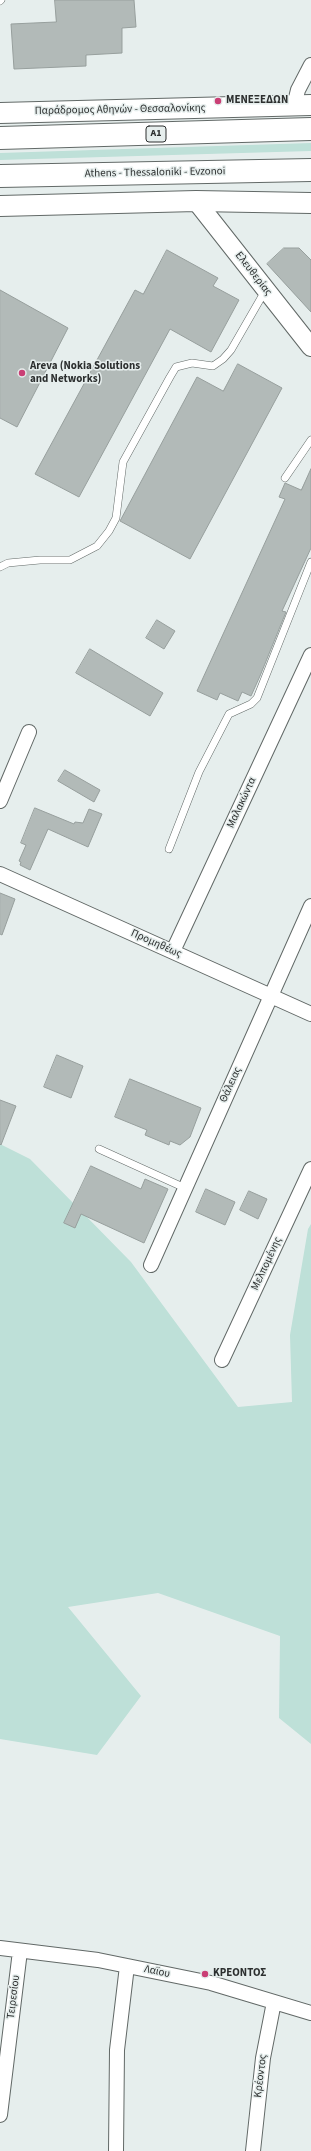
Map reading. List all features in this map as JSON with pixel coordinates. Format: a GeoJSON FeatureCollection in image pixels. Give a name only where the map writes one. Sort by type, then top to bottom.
{"type":"FeatureCollection","features":[{"type":"Feature","properties":{"kind":"highway","name":"Α1"},"geometry":{"type":"LineString","coordinates":[[0,138],[311,129]]}},
{"type":"Feature","properties":{"kind":"highway","name":"Athens - Thessaloniki - Evzonoi"},"geometry":{"type":"LineString","coordinates":[[0,176],[311,170]]}},
{"type":"Feature","properties":{"kind":"main road","name":"Παράδρομος Αθηνών - Θεσσαλονίκης"},"geometry":{"type":"LineString","coordinates":[[0,113],[302,106]]}},
{"type":"Feature","properties":{"kind":"main road"},"geometry":{"type":"LineString","coordinates":[[0,206],[196,201],[311,203]]}},
{"type":"Feature","properties":{"kind":"street"},"geometry":{"type":"LineString","coordinates":[[302,106],[298,90],[311,65]]}},
{"type":"Feature","properties":{"kind":"street","name":"Ελευθερίας"},"geometry":{"type":"LineString","coordinates":[[196,201],[311,347]]}},
{"type":"Feature","properties":{"kind":"street","name":"Μαλακώντα"},"geometry":{"type":"LineString","coordinates":[[173,951],[311,655]]}},
{"type":"Feature","properties":{"kind":"street"},"geometry":{"type":"LineString","coordinates":[[0,800],[29,732]]}},
{"type":"Feature","properties":{"kind":"street","name":"Προμηθέως"},"geometry":{"type":"LineString","coordinates":[[0,874],[311,1014]]}},
{"type":"Feature","properties":{"kind":"street","name":"Θάλειας"},"geometry":{"type":"LineString","coordinates":[[151,1265],[311,906]]}},
{"type":"Feature","properties":{"kind":"street","name":"Μελπομένης"},"geometry":{"type":"LineString","coordinates":[[222,1360],[311,1169]]}},
{"type":"Feature","properties":{"kind":"street","name":"Λαϊου"},"geometry":{"type":"LineString","coordinates":[[0,1948],[98,1960],[211,1983],[311,2013]]}},
{"type":"Feature","properties":{"kind":"street","name":"Τειρεσίου"},"geometry":{"type":"LineString","coordinates":[[0,2115],[20,1951]]}},
{"type":"Feature","properties":{"kind":"street"},"geometry":{"type":"LineString","coordinates":[[116,2151],[117,2050],[127,1966]]}},
{"type":"Feature","properties":{"kind":"street","name":"Κρέοντος"},"geometry":{"type":"LineString","coordinates":[[253,2151],[263,2058],[274,2002]]}},
{"type":"Feature","properties":{"kind":"lane"},"geometry":{"type":"LineString","coordinates":[[0,567],[8,563],[40,560],[70,560],[97,546],[109,531],[116,518],[123,462],[170,376],[176,367],[192,363],[213,366],[223,360],[231,350],[265,290]]}},
{"type":"Feature","properties":{"kind":"lane"},"geometry":{"type":"LineString","coordinates":[[285,478],[311,440]]}},
{"type":"Feature","properties":{"kind":"lane"},"geometry":{"type":"LineString","coordinates":[[169,848],[199,772],[229,714],[251,704],[257,698],[311,562]]}},
{"type":"Feature","properties":{"kind":"lane"},"geometry":{"type":"LineString","coordinates":[[100,1149],[185,1188]]}},
{"type":"Feature","properties":{"kind":"green space"},"geometry":{"type":"Polygon","coordinates":[[[311,143],[311,151],[0,160],[0,153],[311,143]]]}},
{"type":"Feature","properties":{"kind":"green space"},"geometry":{"type":"Polygon","coordinates":[[[0,1144],[30,1159],[131,1262],[238,1407],[292,1402],[290,1335],[308,1229],[311,1224],[311,1744],[279,1718],[280,1636],[158,1593],[68,1607],[141,1696],[97,1755],[0,1739],[0,1144]]]}},
{"type":"Feature","properties":{"kind":"building"},"geometry":{"type":"Polygon","coordinates":[[[55,0],[134,0],[136,27],[122,28],[122,53],[86,55],[86,66],[14,69],[11,24],[56,22],[55,0]]]}},
{"type":"Feature","properties":{"kind":"building"},"geometry":{"type":"Polygon","coordinates":[[[284,248],[299,248],[311,260],[311,312],[267,264],[284,248]]]}},
{"type":"Feature","properties":{"kind":"building"},"geometry":{"type":"Polygon","coordinates":[[[167,250],[218,278],[213,286],[239,300],[211,352],[170,329],[79,497],[35,474],[135,290],[143,294],[167,250]]]}},
{"type":"Feature","properties":{"kind":"building","name":"Areva (Nokia Solutions and Networks)"},"geometry":{"type":"Polygon","coordinates":[[[0,290],[68,328],[17,427],[0,418],[0,290]]]}},
{"type":"Feature","properties":{"kind":"building"},"geometry":{"type":"Polygon","coordinates":[[[238,364],[282,388],[190,559],[120,521],[197,377],[223,391],[238,364]]]}},
{"type":"Feature","properties":{"kind":"building"},"geometry":{"type":"Polygon","coordinates":[[[311,469],[311,548],[282,611],[286,612],[251,696],[242,692],[238,701],[220,693],[217,700],[197,691],[285,499],[279,497],[285,483],[301,490],[311,469]]]}},
{"type":"Feature","properties":{"kind":"building"},"geometry":{"type":"Polygon","coordinates":[[[157,620],[175,631],[164,649],[146,638],[157,620]]]}},
{"type":"Feature","properties":{"kind":"building"},"geometry":{"type":"Polygon","coordinates":[[[90,649],[163,693],[150,716],[76,673],[90,649]]]}},
{"type":"Feature","properties":{"kind":"building"},"geometry":{"type":"Polygon","coordinates":[[[65,770],[100,790],[94,802],[58,781],[65,770]]]}},
{"type":"Feature","properties":{"kind":"building"},"geometry":{"type":"Polygon","coordinates":[[[35,808],[74,824],[75,822],[83,823],[89,809],[102,814],[88,847],[48,829],[30,870],[20,865],[21,862],[19,861],[26,845],[21,843],[35,808]]]}},
{"type":"Feature","properties":{"kind":"building"},"geometry":{"type":"Polygon","coordinates":[[[0,893],[15,899],[2,935],[0,934],[0,893]]]}},
{"type":"Feature","properties":{"kind":"building"},"geometry":{"type":"Polygon","coordinates":[[[57,1055],[83,1066],[71,1098],[44,1087],[57,1055]]]}},
{"type":"Feature","properties":{"kind":"building"},"geometry":{"type":"Polygon","coordinates":[[[130,1079],[201,1108],[190,1137],[180,1145],[170,1141],[169,1145],[145,1135],[147,1130],[115,1117],[130,1079]]]}},
{"type":"Feature","properties":{"kind":"building"},"geometry":{"type":"Polygon","coordinates":[[[0,1100],[16,1106],[1,1145],[0,1144],[0,1100]]]}},
{"type":"Feature","properties":{"kind":"building"},"geometry":{"type":"Polygon","coordinates":[[[91,1166],[141,1189],[145,1179],[168,1189],[144,1243],[81,1214],[75,1228],[64,1223],[91,1166]]]}},
{"type":"Feature","properties":{"kind":"building"},"geometry":{"type":"Polygon","coordinates":[[[206,1189],[235,1202],[225,1225],[196,1212],[206,1189]]]}},
{"type":"Feature","properties":{"kind":"building"},"geometry":{"type":"Polygon","coordinates":[[[249,1191],[267,1199],[258,1219],[240,1210],[249,1191]]]}},
{"type":"Feature","properties":{"kind":"place","name":"ΜΕΝΕΞΕΔΩΝ"},"geometry":{"type":"Point","coordinates":[218,101]}},
{"type":"Feature","properties":{"kind":"place","name":"Areva (Nokia Solutions and Networks)"},"geometry":{"type":"Point","coordinates":[22,373]}},
{"type":"Feature","properties":{"kind":"place","name":"ΚΡΕΟΝΤΟΣ"},"geometry":{"type":"Point","coordinates":[205,1974]}}]}
